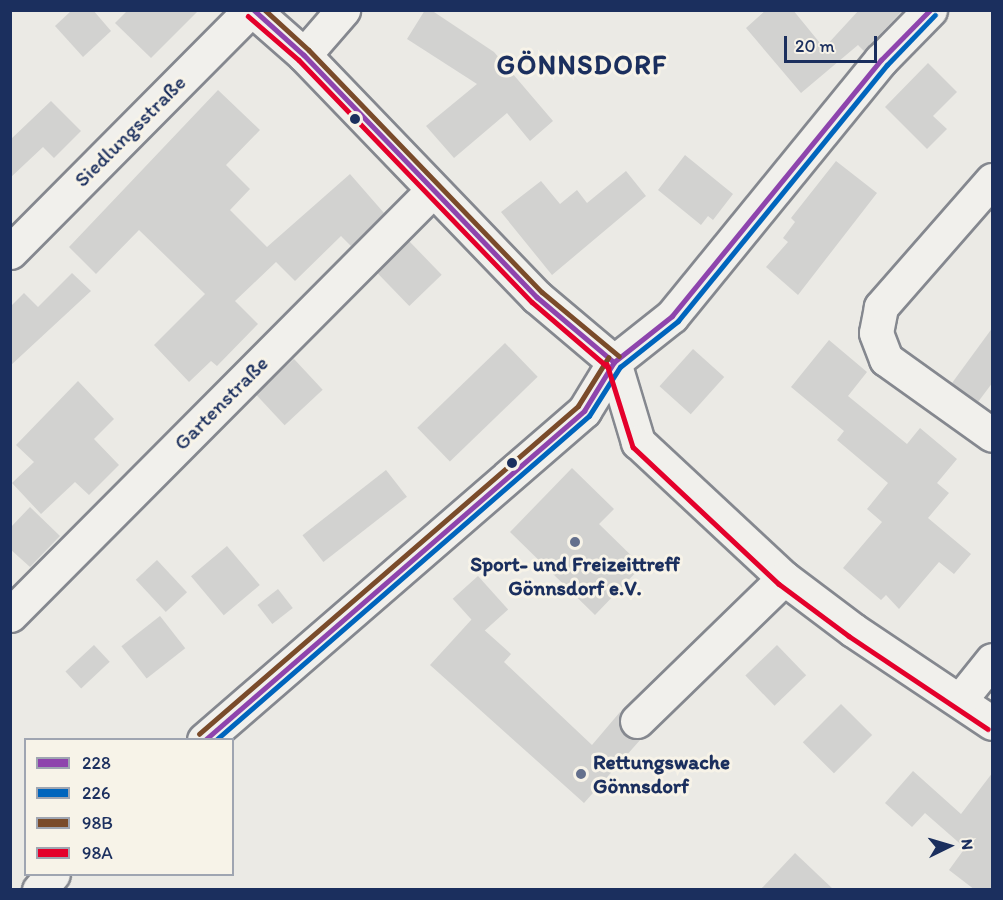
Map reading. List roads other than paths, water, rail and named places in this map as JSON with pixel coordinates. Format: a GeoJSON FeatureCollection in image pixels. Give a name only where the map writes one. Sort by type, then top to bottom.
{"type":"FeatureCollection","features":[{"type":"Feature","properties":{"kind":"street"},"geometry":{"type":"LineString","coordinates":[[251,10],[304,55],[432,191],[537,297],[614,362],[638,442],[784,578],[853,630],[993,723]]}},
{"type":"Feature","properties":{"kind":"street","name":"Siedlungsstraße"},"geometry":{"type":"LineString","coordinates":[[10,252],[251,10]]}},
{"type":"Feature","properties":{"kind":"street"},"geometry":{"type":"LineString","coordinates":[[304,55],[343,10]]}},
{"type":"Feature","properties":{"kind":"street"},"geometry":{"type":"LineString","coordinates":[[206,738],[584,411],[614,362],[672,316],[881,60],[930,10]]}},
{"type":"Feature","properties":{"kind":"street"},"geometry":{"type":"LineString","coordinates":[[992,433],[886,359],[876,333],[881,307],[993,180]]}},
{"type":"Feature","properties":{"kind":"street","name":"Gartenstraße"},"geometry":{"type":"LineString","coordinates":[[10,615],[432,191]]}},
{"type":"Feature","properties":{"kind":"street"},"geometry":{"type":"LineString","coordinates":[[637,722],[784,578]]}},
{"type":"Feature","properties":{"kind":"street"},"geometry":{"type":"LineString","coordinates":[[960,700],[993,660]]}},
{"type":"Feature","properties":{"kind":"street"},"geometry":{"type":"LineString","coordinates":[[39,890],[51,876]]}},
{"type":"Feature","properties":{"kind":"place","name":"Sport- und Freizeittreff Gönnsdorf e.V."},"geometry":{"type":"Point","coordinates":[575,542]}},
{"type":"Feature","properties":{"kind":"place","name":"Rettungswache Gönnsdorf"},"geometry":{"type":"Point","coordinates":[581,774]}},
{"type":"Feature","properties":{"kind":"district","name":"GÖNNSDORF"},"geometry":{"type":"Point","coordinates":[582,65]}}]}
